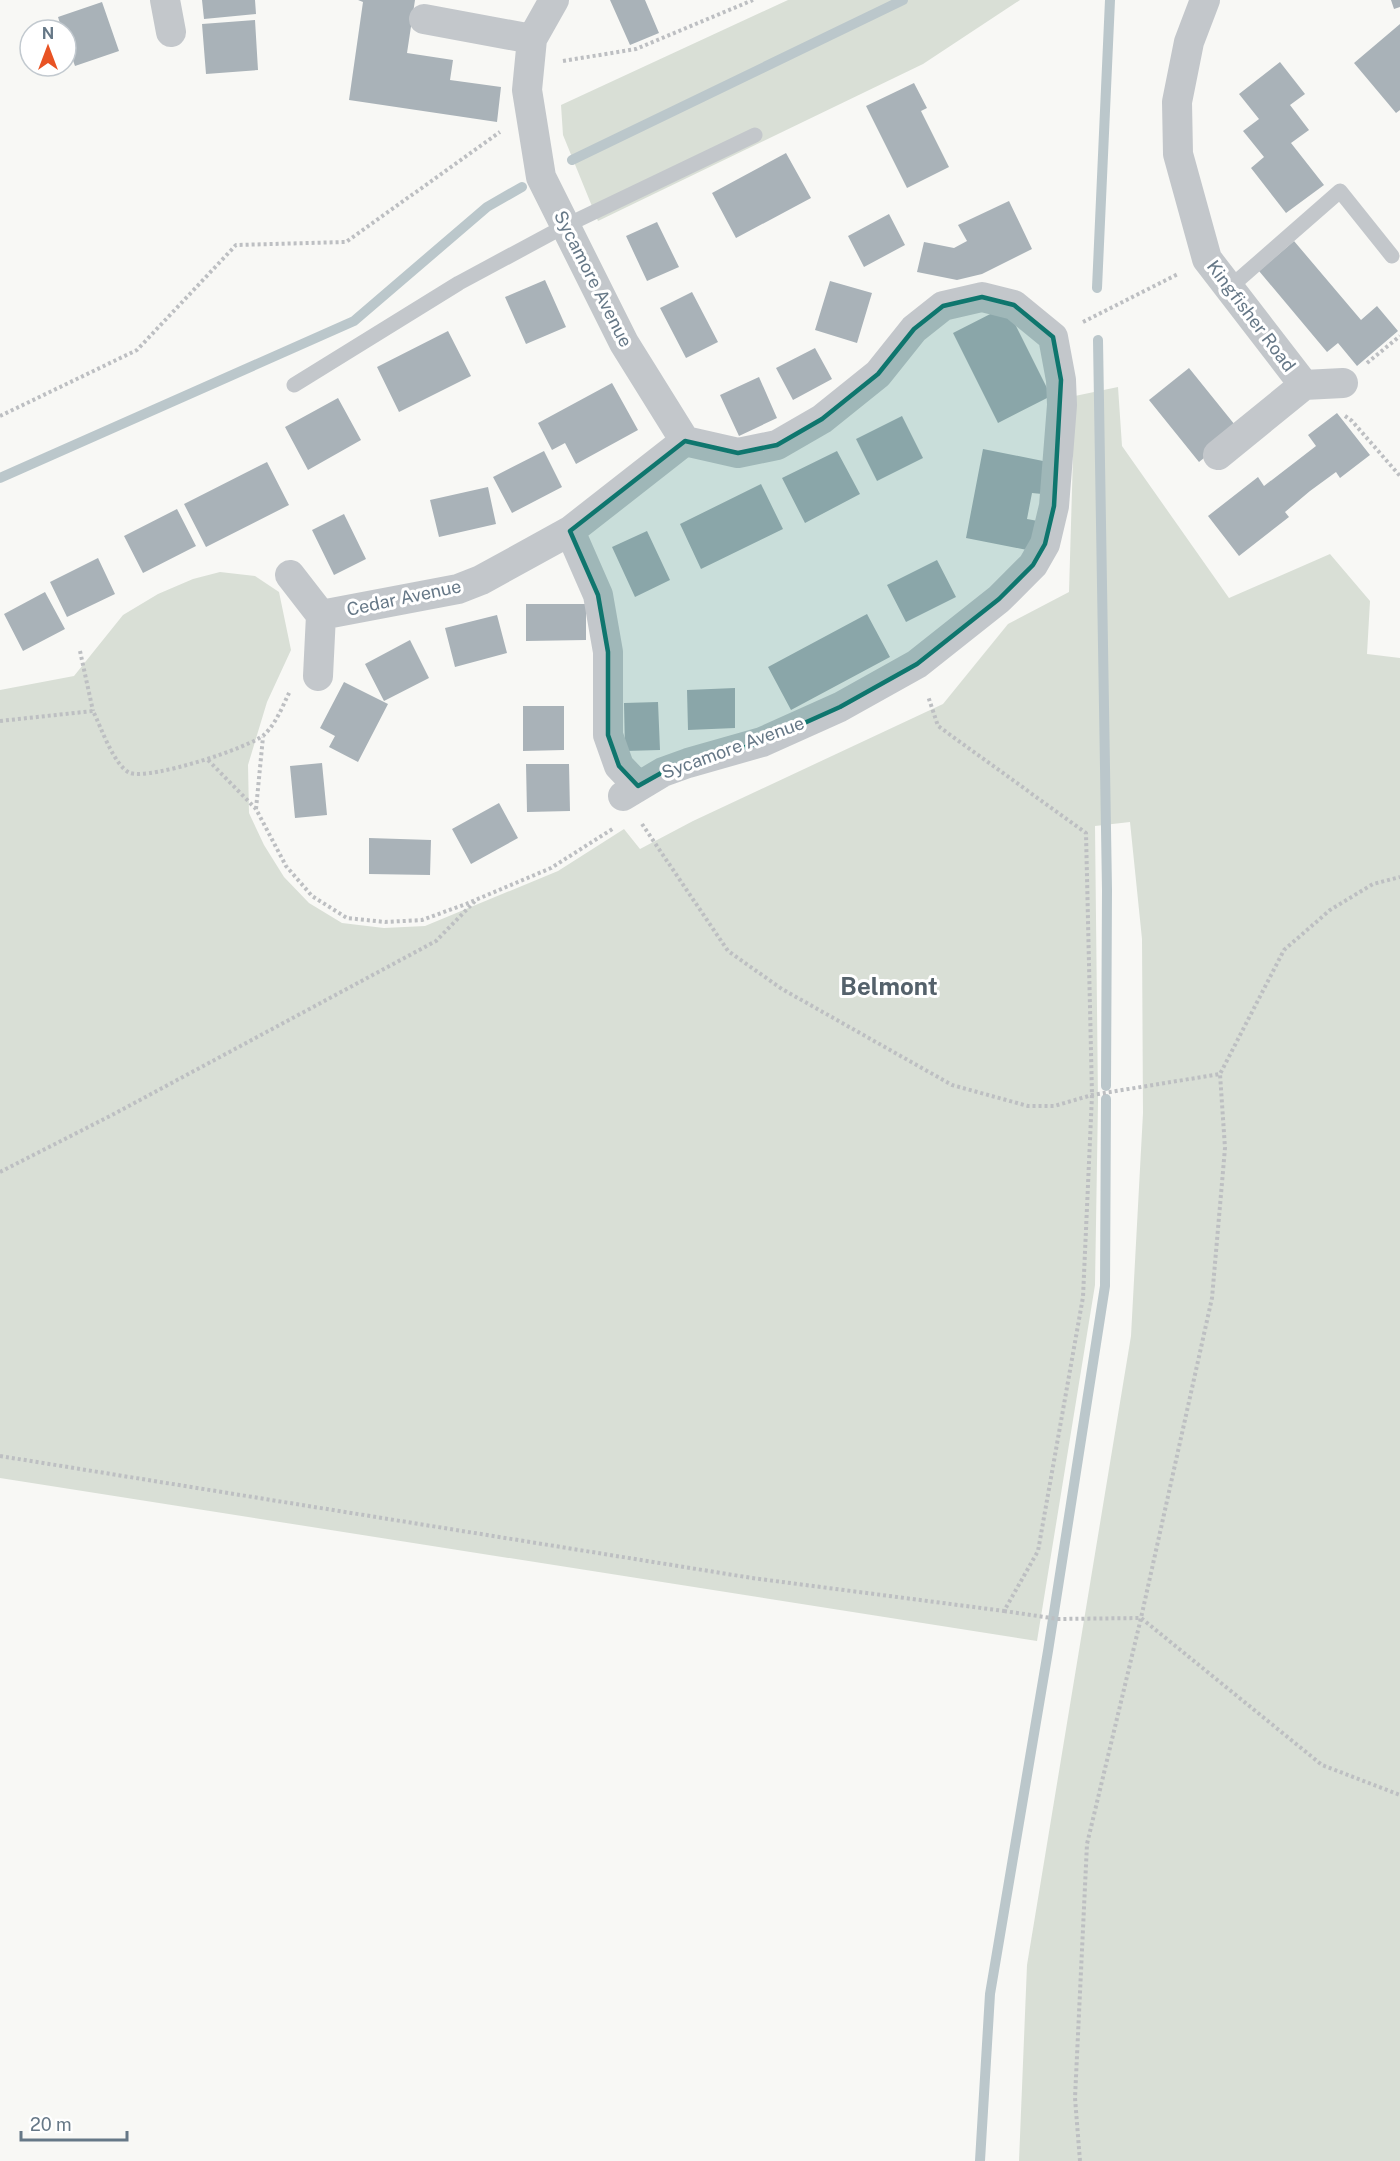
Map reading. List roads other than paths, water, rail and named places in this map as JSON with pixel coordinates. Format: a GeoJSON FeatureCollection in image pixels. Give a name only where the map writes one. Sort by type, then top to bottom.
{"type":"FeatureCollection","features":[{"type":"Feature","properties":{"kind":"street"},"geometry":{"type":"LineString","coordinates":[[165,0],[171,32]]}},
{"type":"Feature","properties":{"kind":"street"},"geometry":{"type":"LineString","coordinates":[[424,19],[531,52],[554,0]]}},
{"type":"Feature","properties":{"kind":"street","name":"Kingfisher Road"},"geometry":{"type":"LineString","coordinates":[[1205,0],[1189,42],[1177,102],[1178,154],[1207,260],[1304,385]]}},
{"type":"Feature","properties":{"kind":"street","name":"Sycamore Avenue"},"geometry":{"type":"LineString","coordinates":[[531,52],[527,90],[541,177],[624,343],[685,441],[738,453],[777,445],[822,418],[878,374],[914,329],[943,306],[982,297],[1014,305],[1053,337],[1061,380],[1062,405],[1054,506],[1045,544],[1033,565],[999,599],[917,664],[840,707],[762,742],[663,772],[630,791],[618,766],[608,735],[608,652],[598,595],[570,531]]}},
{"type":"Feature","properties":{"kind":"street"},"geometry":{"type":"LineString","coordinates":[[1218,455],[1304,385],[1343,383]]}},
{"type":"Feature","properties":{"kind":"street"},"geometry":{"type":"LineString","coordinates":[[570,531],[685,441]]}},
{"type":"Feature","properties":{"kind":"street","name":"Cedar Avenue"},"geometry":{"type":"LineString","coordinates":[[318,676],[321,615],[458,589],[481,580],[570,531]]}},
{"type":"Feature","properties":{"kind":"street"},"geometry":{"type":"LineString","coordinates":[[290,574],[321,615]]}},
{"type":"Feature","properties":{"kind":"lane"},"geometry":{"type":"LineString","coordinates":[[294,385],[459,283],[566,226],[755,135]]}},
{"type":"Feature","properties":{"kind":"lane"},"geometry":{"type":"LineString","coordinates":[[1228,289],[1340,191],[1392,256]]}},
{"type":"Feature","properties":{"kind":"waterway"},"geometry":{"type":"LineString","coordinates":[[572,160],[903,0]]}},
{"type":"Feature","properties":{"kind":"waterway"},"geometry":{"type":"LineString","coordinates":[[1097,288],[1110,0]]}},
{"type":"Feature","properties":{"kind":"waterway"},"geometry":{"type":"LineString","coordinates":[[0,478],[354,321],[487,207],[522,187]]}},
{"type":"Feature","properties":{"kind":"waterway"},"geometry":{"type":"LineString","coordinates":[[1098,340],[1107,890],[1106,1086]]}},
{"type":"Feature","properties":{"kind":"waterway"},"geometry":{"type":"LineString","coordinates":[[980,2161],[990,1994],[1048,1651],[1105,1286],[1106,1099]]}},
{"type":"Feature","properties":{"kind":"district","name":"Belmont"},"geometry":{"type":"Point","coordinates":[889,987]}}]}
